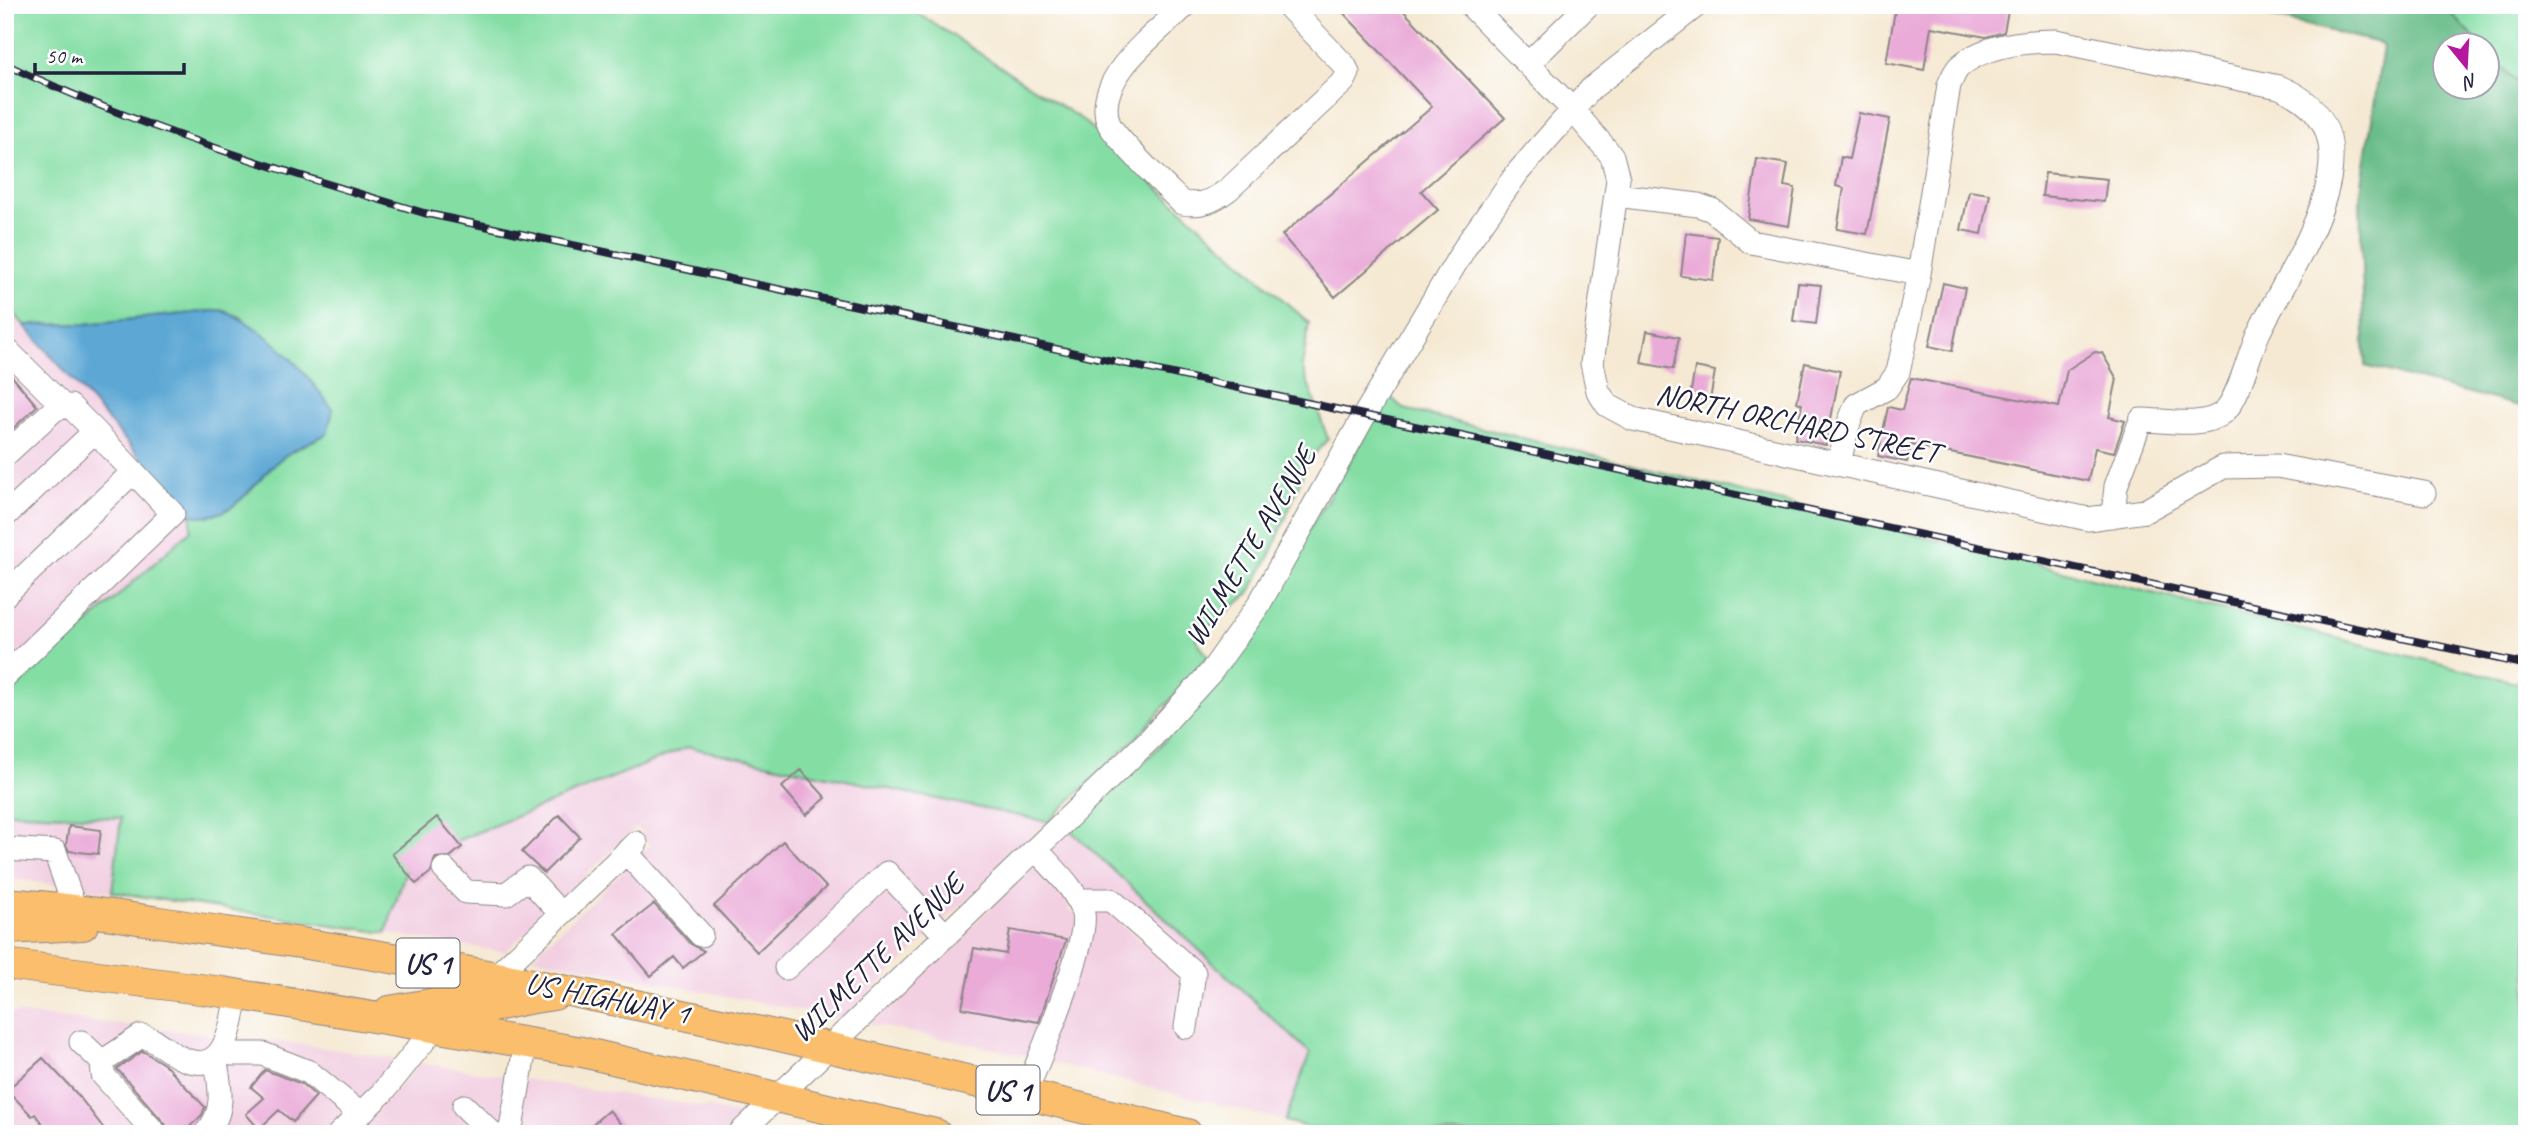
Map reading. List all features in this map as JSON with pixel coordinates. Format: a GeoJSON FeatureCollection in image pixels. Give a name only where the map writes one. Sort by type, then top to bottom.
{"type":"FeatureCollection","features":[{"type":"Feature","properties":{"kind":"main road","name":"US HIGHWAY 1"},"geometry":{"type":"LineString","coordinates":[[14,903],[374,954],[579,992],[830,1046],[1186,1134]]}},
{"type":"Feature","properties":{"kind":"main road"},"geometry":{"type":"LineString","coordinates":[[5,929],[136,919]]}},
{"type":"Feature","properties":{"kind":"main road","name":"US HIGHWAY 1"},"geometry":{"type":"LineString","coordinates":[[18,965],[237,994],[526,1042],[779,1095],[936,1134]]}},
{"type":"Feature","properties":{"kind":"main road"},"geometry":{"type":"LineString","coordinates":[[365,1015],[436,1003],[466,993],[496,976]]}},
{"type":"Feature","properties":{"kind":"main road"},"geometry":{"type":"LineString","coordinates":[[436,1026],[507,1002],[579,992]]}},
{"type":"Feature","properties":{"kind":"street"},"geometry":{"type":"LineString","coordinates":[[1186,5],[1124,66],[1108,86],[1104,106],[1110,126],[1182,203],[1195,205],[1210,203],[1229,189],[1344,81],[1348,72],[1345,66],[1287,5]]}},
{"type":"Feature","properties":{"kind":"street","name":"NORTH ORCHARD STREET"},"geometry":{"type":"LineString","coordinates":[[1470,5],[1572,109],[1612,156],[1618,180],[1591,363],[1598,391],[1607,405],[1633,419],[2088,519],[2145,511],[2223,467],[2277,466],[2424,493]]}},
{"type":"Feature","properties":{"kind":"street"},"geometry":{"type":"LineString","coordinates":[[1528,64],[1588,5]]}},
{"type":"Feature","properties":{"kind":"street","name":"WILMETTE AVENUE"},"geometry":{"type":"LineString","coordinates":[[739,1134],[1151,738],[1211,672],[1258,606],[1364,416],[1467,244],[1518,173],[1572,109],[1630,55],[1697,5]]}},
{"type":"Feature","properties":{"kind":"street"},"geometry":{"type":"LineString","coordinates":[[1839,464],[1847,428],[1856,405],[1887,388],[1898,372],[1919,274],[1949,85],[1959,66],[1980,55],[2031,41],[2056,41],[2279,87],[2295,93],[2311,106],[2324,124],[2333,148],[2328,189],[2322,207],[2257,336],[2226,411],[2210,420],[2141,420],[2116,486],[2113,516]]}},
{"type":"Feature","properties":{"kind":"street"},"geometry":{"type":"LineString","coordinates":[[1616,195],[1699,205],[1712,210],[1751,242],[1919,274]]}},
{"type":"Feature","properties":{"kind":"street"},"geometry":{"type":"LineString","coordinates":[[5,348],[59,408]]}},
{"type":"Feature","properties":{"kind":"street"},"geometry":{"type":"LineString","coordinates":[[5,455],[59,408],[70,406],[173,514],[5,676]]}},
{"type":"Feature","properties":{"kind":"street"},"geometry":{"type":"LineString","coordinates":[[5,516],[94,431]]}},
{"type":"Feature","properties":{"kind":"street"},"geometry":{"type":"LineString","coordinates":[[5,595],[134,472]]}},
{"type":"Feature","properties":{"kind":"street"},"geometry":{"type":"LineString","coordinates":[[496,976],[631,847],[701,935]]}},
{"type":"Feature","properties":{"kind":"street"},"geometry":{"type":"LineString","coordinates":[[5,849],[55,852],[76,912]]}},
{"type":"Feature","properties":{"kind":"street"},"geometry":{"type":"LineString","coordinates":[[1025,1094],[1077,953],[1084,917],[1078,900],[1036,849]]}},
{"type":"Feature","properties":{"kind":"street"},"geometry":{"type":"LineString","coordinates":[[444,869],[466,892],[506,894],[528,878],[561,914]]}},
{"type":"Feature","properties":{"kind":"street"},"geometry":{"type":"LineString","coordinates":[[786,968],[887,873],[946,936]]}},
{"type":"Feature","properties":{"kind":"street"},"geometry":{"type":"LineString","coordinates":[[1078,900],[1111,901],[1194,974],[1186,1027]]}},
{"type":"Feature","properties":{"kind":"street"},"geometry":{"type":"LineString","coordinates":[[205,1134],[216,1123],[220,1110],[221,1052],[237,994]]}},
{"type":"Feature","properties":{"kind":"street"},"geometry":{"type":"LineString","coordinates":[[339,1134],[382,1093],[436,1026]]}},
{"type":"Feature","properties":{"kind":"street"},"geometry":{"type":"LineString","coordinates":[[102,1062],[141,1036],[184,1059],[205,1060],[221,1052],[263,1054],[309,1072],[360,1114]]}},
{"type":"Feature","properties":{"kind":"street"},"geometry":{"type":"LineString","coordinates":[[81,1042],[102,1062],[103,1075],[156,1134]]}},
{"type":"Feature","properties":{"kind":"street"},"geometry":{"type":"LineString","coordinates":[[510,1134],[526,1042]]}},
{"type":"Feature","properties":{"kind":"street"},"geometry":{"type":"LineString","coordinates":[[464,1106],[493,1134]]}},
{"type":"Feature","properties":{"kind":"shaded area"},"geometry":{"type":"Polygon","coordinates":[[[5,303],[191,515],[192,530],[5,698],[5,303]]]}},
{"type":"Feature","properties":{"kind":"shaded area"},"geometry":{"type":"Polygon","coordinates":[[[688,747],[1048,822],[842,1019],[532,957],[650,845],[637,827],[505,952],[386,933],[409,860],[688,747]]]}},
{"type":"Feature","properties":{"kind":"shaded area"},"geometry":{"type":"Polygon","coordinates":[[[5,812],[121,818],[112,892],[5,878],[5,812]]]}},
{"type":"Feature","properties":{"kind":"shaded area"},"geometry":{"type":"Polygon","coordinates":[[[1071,831],[1311,1054],[1285,1121],[1014,1053],[869,1024],[1071,831]],[[1068,889],[1069,911],[1108,912],[1068,889]],[[1108,912],[1183,978],[1174,1035],[1194,1041],[1204,976],[1200,965],[1108,912]]]}},
{"type":"Feature","properties":{"kind":"shaded area"},"geometry":{"type":"Polygon","coordinates":[[[5,1012],[299,1044],[395,1059],[374,1084],[323,1134],[5,1134],[5,1012]]]}},
{"type":"Feature","properties":{"kind":"shaded area"},"geometry":{"type":"Polygon","coordinates":[[[420,1063],[742,1115],[723,1134],[356,1134],[420,1063]]]}},
{"type":"Feature","properties":{"kind":"green space"},"geometry":{"type":"Polygon","coordinates":[[[5,5],[905,5],[1081,119],[1309,323],[1302,367],[1328,439],[1308,461],[1272,552],[1249,593],[1196,639],[1208,657],[1144,730],[1048,822],[688,747],[409,860],[386,933],[112,892],[121,818],[5,812],[5,698],[191,530],[191,515],[207,516],[233,506],[283,457],[327,434],[315,385],[241,317],[221,310],[85,324],[24,325],[5,303],[5,5]]]}},
{"type":"Feature","properties":{"kind":"green space"},"geometry":{"type":"Polygon","coordinates":[[[2224,5],[2443,5],[2469,32],[2430,32],[2430,102],[2500,102],[2500,64],[2527,92],[2527,408],[2365,366],[2360,197],[2383,47],[2379,43],[2224,5]]]}},
{"type":"Feature","properties":{"kind":"green space"},"geometry":{"type":"Polygon","coordinates":[[[2443,5],[2527,5],[2527,92],[2500,64],[2500,32],[2469,32],[2443,5]]]}},
{"type":"Feature","properties":{"kind":"green space"},"geometry":{"type":"Polygon","coordinates":[[[1389,396],[1404,409],[2523,684],[2527,679],[2527,1134],[1334,1134],[1285,1121],[1310,1053],[1071,831],[1158,748],[1222,675],[1389,396]]]}},
{"type":"Feature","properties":{"kind":"water"},"geometry":{"type":"Polygon","coordinates":[[[221,310],[254,327],[284,352],[333,410],[327,434],[283,457],[233,506],[207,516],[191,515],[24,325],[85,324],[221,310]]]}},
{"type":"Feature","properties":{"kind":"building"},"geometry":{"type":"Polygon","coordinates":[[[1336,5],[1398,5],[1505,118],[1421,191],[1438,210],[1335,297],[1282,235],[1432,107],[1336,5]]]}},
{"type":"Feature","properties":{"kind":"building"},"geometry":{"type":"Polygon","coordinates":[[[1896,5],[1973,5],[2008,11],[2004,32],[1986,37],[1931,27],[1924,70],[1886,63],[1896,5]]]}},
{"type":"Feature","properties":{"kind":"building"},"geometry":{"type":"Polygon","coordinates":[[[1859,113],[1890,119],[1867,234],[1837,229],[1844,188],[1836,186],[1841,157],[1849,159],[1859,113]]]}},
{"type":"Feature","properties":{"kind":"building"},"geometry":{"type":"Polygon","coordinates":[[[1757,159],[1788,164],[1784,186],[1795,188],[1789,226],[1748,219],[1757,159]]]}},
{"type":"Feature","properties":{"kind":"building"},"geometry":{"type":"Polygon","coordinates":[[[2045,173],[2107,179],[2104,202],[2042,196],[2045,173]]]}},
{"type":"Feature","properties":{"kind":"building"},"geometry":{"type":"Polygon","coordinates":[[[1969,191],[1990,194],[1982,234],[1961,230],[1969,191]]]}},
{"type":"Feature","properties":{"kind":"building"},"geometry":{"type":"Polygon","coordinates":[[[1686,233],[1718,237],[1713,280],[1681,276],[1686,233]]]}},
{"type":"Feature","properties":{"kind":"building"},"geometry":{"type":"Polygon","coordinates":[[[1798,283],[1821,285],[1816,324],[1793,321],[1798,283]]]}},
{"type":"Feature","properties":{"kind":"building"},"geometry":{"type":"Polygon","coordinates":[[[1943,283],[1965,288],[1952,351],[1929,346],[1943,283]]]}},
{"type":"Feature","properties":{"kind":"building"},"geometry":{"type":"Polygon","coordinates":[[[1647,331],[1679,337],[1673,369],[1641,363],[1647,331]]]}},
{"type":"Feature","properties":{"kind":"building"},"geometry":{"type":"Polygon","coordinates":[[[2095,352],[2102,353],[2117,379],[2109,417],[2125,421],[2114,452],[2095,448],[2088,481],[1911,445],[1907,462],[1878,456],[1888,407],[1902,410],[1911,378],[2059,407],[2067,370],[2095,352]]]}},
{"type":"Feature","properties":{"kind":"building"},"geometry":{"type":"Polygon","coordinates":[[[1805,363],[1840,371],[1826,445],[1795,439],[1802,404],[1797,402],[1805,363]]]}},
{"type":"Feature","properties":{"kind":"building"},"geometry":{"type":"Polygon","coordinates":[[[1695,367],[1715,371],[1710,400],[1690,397],[1695,367]]]}},
{"type":"Feature","properties":{"kind":"building"},"geometry":{"type":"Polygon","coordinates":[[[5,368],[37,406],[5,436],[5,368]]]}},
{"type":"Feature","properties":{"kind":"building"},"geometry":{"type":"Polygon","coordinates":[[[801,770],[826,798],[806,815],[782,787],[801,770]]]}},
{"type":"Feature","properties":{"kind":"building"},"geometry":{"type":"Polygon","coordinates":[[[559,815],[580,837],[544,873],[522,852],[559,815]]]}},
{"type":"Feature","properties":{"kind":"building"},"geometry":{"type":"Polygon","coordinates":[[[437,817],[462,847],[450,857],[435,858],[431,872],[416,884],[392,854],[437,817]]]}},
{"type":"Feature","properties":{"kind":"building"},"geometry":{"type":"Polygon","coordinates":[[[69,826],[101,830],[98,854],[69,851],[66,845],[69,826]]]}},
{"type":"Feature","properties":{"kind":"building"},"geometry":{"type":"Polygon","coordinates":[[[783,841],[826,887],[757,952],[714,906],[783,841]]]}},
{"type":"Feature","properties":{"kind":"building"},"geometry":{"type":"Polygon","coordinates":[[[654,904],[691,944],[704,951],[683,968],[674,957],[651,976],[616,934],[654,904]]]}},
{"type":"Feature","properties":{"kind":"building"},"geometry":{"type":"Polygon","coordinates":[[[1010,930],[1066,940],[1039,1022],[962,1008],[974,948],[1006,954],[1010,930]]]}},
{"type":"Feature","properties":{"kind":"building"},"geometry":{"type":"Polygon","coordinates":[[[143,1051],[165,1065],[205,1107],[202,1115],[182,1134],[170,1134],[166,1125],[117,1069],[143,1051]]]}},
{"type":"Feature","properties":{"kind":"building"},"geometry":{"type":"Polygon","coordinates":[[[43,1058],[78,1095],[108,1134],[50,1134],[35,1114],[32,1116],[7,1090],[43,1058]]]}},
{"type":"Feature","properties":{"kind":"building"},"geometry":{"type":"Polygon","coordinates":[[[265,1070],[302,1084],[316,1096],[293,1122],[279,1110],[259,1129],[246,1114],[264,1098],[251,1087],[265,1070]]]}},
{"type":"Feature","properties":{"kind":"building"},"geometry":{"type":"Polygon","coordinates":[[[609,1110],[629,1134],[581,1134],[609,1110]]]}},
{"type":"Feature","properties":{"kind":"railway"},"geometry":{"type":"LineString","coordinates":[[5,64],[107,108],[212,147],[424,213],[2527,665]]}}]}
